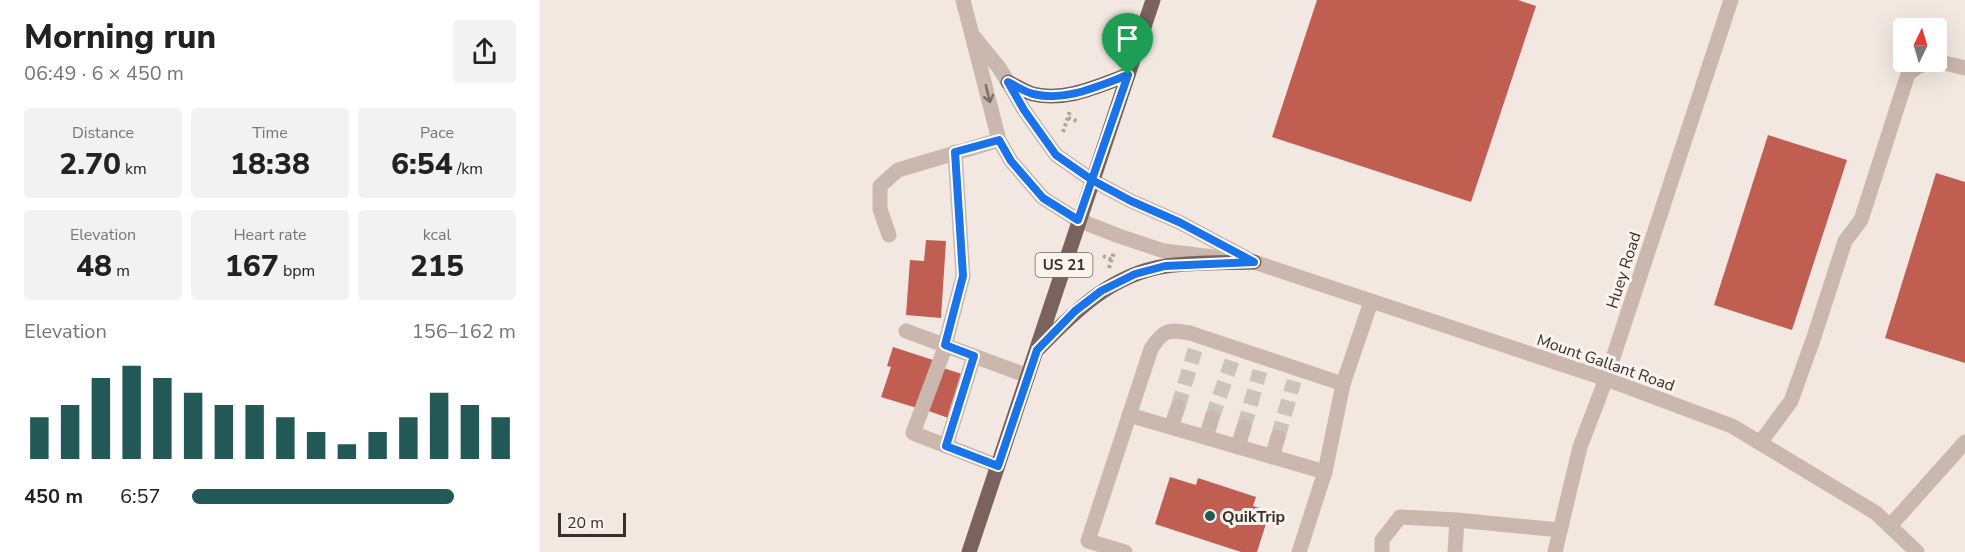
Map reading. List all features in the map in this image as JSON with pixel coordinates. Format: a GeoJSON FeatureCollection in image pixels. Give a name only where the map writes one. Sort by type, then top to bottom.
{"type":"FeatureCollection","features":[{"type":"Feature","properties":{"kind":"main road","name":"US 21"},"geometry":{"type":"LineString","coordinates":[[969,552],[1153,0]]}},
{"type":"Feature","properties":{"kind":"main road"},"geometry":{"type":"LineString","coordinates":[[1008,82],[1031,94],[1054,97],[1076,94],[1128,75]]}},
{"type":"Feature","properties":{"kind":"main road"},"geometry":{"type":"LineString","coordinates":[[1037,350],[1075,311],[1101,291],[1135,274],[1165,266],[1254,262]]}},
{"type":"Feature","properties":{"kind":"street","name":"Mount Gallant Road"},"geometry":{"type":"LineString","coordinates":[[963,0],[999,140],[1011,161],[1043,198],[1078,220],[1164,251],[1254,262]]}},
{"type":"Feature","properties":{"kind":"street","name":"Huey Road"},"geometry":{"type":"LineString","coordinates":[[1555,552],[1580,447],[1606,379],[1731,0]]}},
{"type":"Feature","properties":{"kind":"street","name":"Mount Gallant Road"},"geometry":{"type":"LineString","coordinates":[[974,37],[1000,69],[1024,110],[1056,155],[1092,180],[1131,201],[1179,222],[1254,262],[1606,379],[1732,426],[1876,513],[1917,552]]}},
{"type":"Feature","properties":{"kind":"street"},"geometry":{"type":"LineString","coordinates":[[1947,64],[1965,68]]}},
{"type":"Feature","properties":{"kind":"street"},"geometry":{"type":"LineString","coordinates":[[1760,443],[1791,400],[1845,241],[1861,220],[1908,74],[1911,72]]}},
{"type":"Feature","properties":{"kind":"street"},"geometry":{"type":"LineString","coordinates":[[889,235],[880,208],[879,186],[898,170],[999,140]]}},
{"type":"Feature","properties":{"kind":"street"},"geometry":{"type":"LineString","coordinates":[[955,152],[963,276],[945,345],[913,433],[998,466]]}},
{"type":"Feature","properties":{"kind":"street"},"geometry":{"type":"LineString","coordinates":[[1299,552],[1325,472],[1343,384],[1371,302]]}},
{"type":"Feature","properties":{"kind":"street"},"geometry":{"type":"LineString","coordinates":[[906,331],[1028,376]]}},
{"type":"Feature","properties":{"kind":"street"},"geometry":{"type":"LineString","coordinates":[[1125,552],[1086,547],[1151,349],[1157,338],[1165,332],[1175,331],[1197,343],[1296,375],[1343,384]]}},
{"type":"Feature","properties":{"kind":"street"},"geometry":{"type":"LineString","coordinates":[[946,446],[974,356]]}},
{"type":"Feature","properties":{"kind":"street"},"geometry":{"type":"LineString","coordinates":[[1171,427],[1178,407]]}},
{"type":"Feature","properties":{"kind":"street"},"geometry":{"type":"LineString","coordinates":[[1129,415],[1325,472]]}},
{"type":"Feature","properties":{"kind":"street"},"geometry":{"type":"LineString","coordinates":[[1206,437],[1212,418]]}},
{"type":"Feature","properties":{"kind":"street"},"geometry":{"type":"LineString","coordinates":[[1238,447],[1244,427]]}},
{"type":"Feature","properties":{"kind":"street"},"geometry":{"type":"LineString","coordinates":[[1272,457],[1278,436]]}},
{"type":"Feature","properties":{"kind":"street"},"geometry":{"type":"LineString","coordinates":[[1890,526],[1965,442]]}},
{"type":"Feature","properties":{"kind":"street"},"geometry":{"type":"LineString","coordinates":[[1382,552],[1382,540],[1400,517],[1560,530]]}},
{"type":"Feature","properties":{"kind":"street"},"geometry":{"type":"LineString","coordinates":[[1455,552],[1457,520]]}},
{"type":"Feature","properties":{"kind":"path"},"geometry":{"type":"LineString","coordinates":[[1063,134],[1072,104]]}},
{"type":"Feature","properties":{"kind":"path"},"geometry":{"type":"LineString","coordinates":[[1068,118],[1077,121]]}},
{"type":"Feature","properties":{"kind":"path"},"geometry":{"type":"LineString","coordinates":[[1107,274],[1115,249]]}},
{"type":"Feature","properties":{"kind":"path"},"geometry":{"type":"LineString","coordinates":[[1103,256],[1112,260]]}},
{"type":"Feature","properties":{"kind":"building"},"geometry":{"type":"Polygon","coordinates":[[[1317,0],[1518,0],[1536,6],[1471,202],[1272,137],[1317,0]]]}},
{"type":"Feature","properties":{"kind":"building"},"geometry":{"type":"Polygon","coordinates":[[[1768,135],[1847,160],[1792,330],[1714,305],[1768,135]]]}},
{"type":"Feature","properties":{"kind":"building"},"geometry":{"type":"Polygon","coordinates":[[[1936,173],[1965,182],[1965,363],[1885,338],[1936,173]]]}},
{"type":"Feature","properties":{"kind":"building"},"geometry":{"type":"Polygon","coordinates":[[[926,240],[946,241],[941,318],[906,315],[910,260],[924,261],[926,240]]]}},
{"type":"Feature","properties":{"kind":"building"},"geometry":{"type":"Polygon","coordinates":[[[893,347],[933,360],[917,408],[881,397],[891,367],[887,366],[893,347]]]}},
{"type":"Feature","properties":{"kind":"building"},"geometry":{"type":"Polygon","coordinates":[[[940,367],[965,375],[951,419],[926,410],[940,367]]]}},
{"type":"Feature","properties":{"kind":"building"},"geometry":{"type":"Polygon","coordinates":[[[1170,477],[1196,485],[1198,478],[1256,497],[1253,506],[1270,511],[1257,552],[1241,552],[1155,524],[1170,477]]]}},
{"type":"Feature","properties":{"kind":"tunnel"},"geometry":{"type":"LineString","coordinates":[[1178,407],[1195,350]]}},
{"type":"Feature","properties":{"kind":"tunnel"},"geometry":{"type":"LineString","coordinates":[[1212,418],[1232,361]]}},
{"type":"Feature","properties":{"kind":"tunnel"},"geometry":{"type":"LineString","coordinates":[[1244,427],[1260,371]]}},
{"type":"Feature","properties":{"kind":"tunnel"},"geometry":{"type":"LineString","coordinates":[[1278,437],[1294,381]]}},
{"type":"Feature","properties":{"kind":"place","name":"QuikTrip"},"geometry":{"type":"Point","coordinates":[1210,516]}},
{"type":"Feature","properties":{"kind":"route"},"geometry":{"type":"LineString","coordinates":[[1128,75],[1076,94],[1054,97],[1031,94],[1008,82],[1024,110],[1056,155],[1092,180],[1131,201],[1179,222],[1254,262],[1165,266],[1135,274],[1101,291],[1075,311],[1037,350],[998,466],[946,446],[974,356],[945,345],[963,276],[955,152],[999,140],[1011,161],[1043,198],[1078,220],[1092,180],[1128,75]]}}]}
